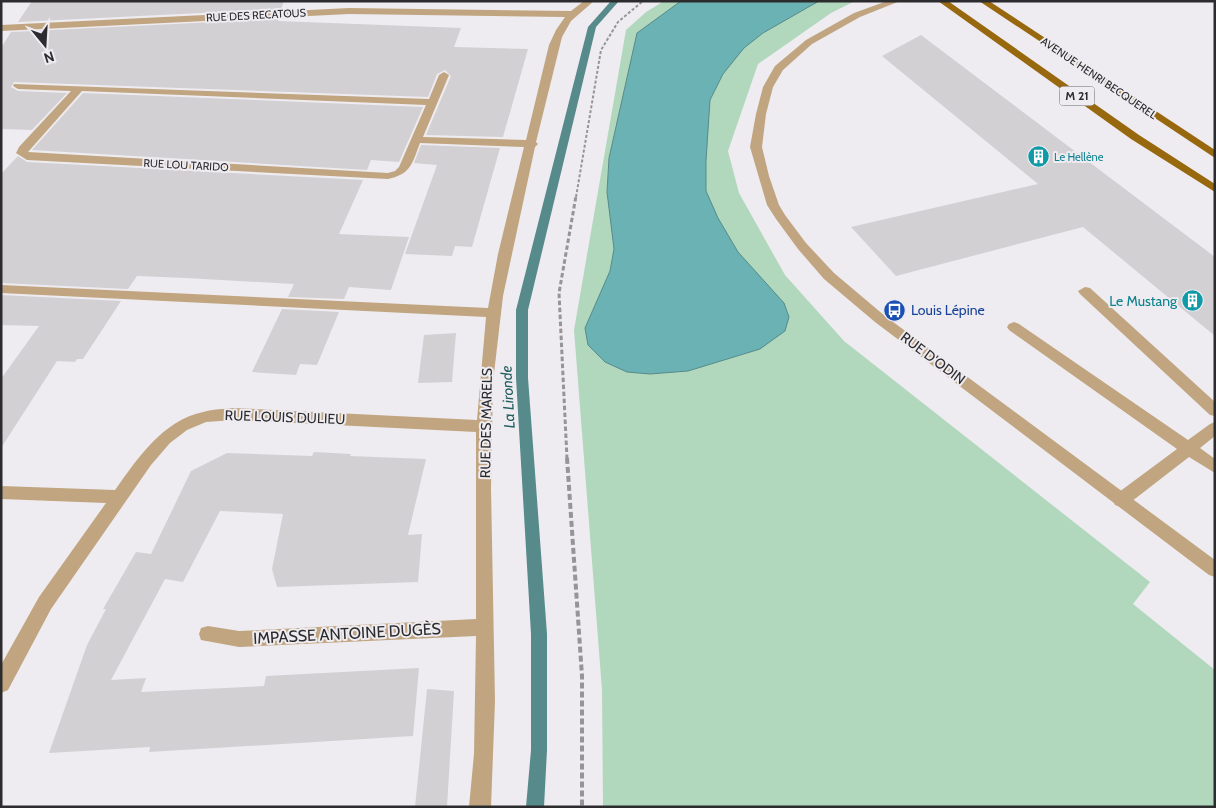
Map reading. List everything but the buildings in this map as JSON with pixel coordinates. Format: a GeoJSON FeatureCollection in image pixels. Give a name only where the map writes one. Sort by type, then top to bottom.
{"type":"FeatureCollection","features":[{"type":"Feature","properties":{"kind":"main road","name":"AVENUE HENRI BECQUEREL"},"geometry":{"type":"LineString","coordinates":[[942,1],[1135,137],[1215,189]]}},
{"type":"Feature","properties":{"kind":"main road","name":"AVENUE HENRI BECQUEREL"},"geometry":{"type":"LineString","coordinates":[[983,1],[1215,155]]}},
{"type":"Feature","properties":{"kind":"street","name":"RUE DES MARELS"},"geometry":{"type":"LineString","coordinates":[[480,807],[485,754],[485,384],[492,313],[559,29],[570,14],[590,1]]}},
{"type":"Feature","properties":{"kind":"street","name":"RUE D'ODIN"},"geometry":{"type":"LineString","coordinates":[[896,1],[856,15],[809,42],[779,68],[768,88],[761,114],[756,147],[773,205],[802,246],[829,276],[880,319],[1215,570]]}},
{"type":"Feature","properties":{"kind":"street","name":"RUE DES RECATOUS"},"geometry":{"type":"LineString","coordinates":[[1,28],[349,10],[570,14]]}},
{"type":"Feature","properties":{"kind":"street","name":"RUE LOU TARIDO"},"geometry":{"type":"LineString","coordinates":[[79,88],[25,147],[22,153],[27,157],[388,176],[399,173],[404,168],[444,75]]}},
{"type":"Feature","properties":{"kind":"street"},"geometry":{"type":"LineString","coordinates":[[18,86],[433,102]]}},
{"type":"Feature","properties":{"kind":"street"},"geometry":{"type":"LineString","coordinates":[[417,140],[532,144]]}},
{"type":"Feature","properties":{"kind":"street"},"geometry":{"type":"LineString","coordinates":[[1,289],[492,313]]}},
{"type":"Feature","properties":{"kind":"street"},"geometry":{"type":"LineString","coordinates":[[1085,291],[1215,411]]}},
{"type":"Feature","properties":{"kind":"street"},"geometry":{"type":"LineString","coordinates":[[1014,327],[1215,467]]}},
{"type":"Feature","properties":{"kind":"street","name":"RUE LOUIS DULIEU"},"geometry":{"type":"LineString","coordinates":[[1,684],[45,603],[145,461],[165,439],[182,426],[204,417],[234,414],[370,420],[447,426],[485,426]]}},
{"type":"Feature","properties":{"kind":"street"},"geometry":{"type":"LineString","coordinates":[[1121,500],[1215,428]]}},
{"type":"Feature","properties":{"kind":"street"},"geometry":{"type":"LineString","coordinates":[[1,492],[120,497]]}},
{"type":"Feature","properties":{"kind":"street","name":"IMPASSE ANTOINE DUGÈS"},"geometry":{"type":"LineString","coordinates":[[208,634],[239,639],[486,627]]}},
{"type":"Feature","properties":{"kind":"path"},"geometry":{"type":"LineString","coordinates":[[582,807],[582,676],[570,522],[559,293],[601,50],[611,30],[619,20],[644,1]]}},
{"type":"Feature","properties":{"kind":"green space"},"geometry":{"type":"Polygon","coordinates":[[[664,1],[855,1],[831,13],[758,64],[728,151],[739,193],[785,275],[844,341],[1150,582],[1133,604],[1215,670],[1215,807],[603,807],[602,690],[574,330],[626,30],[646,12],[664,1]]]}},
{"type":"Feature","properties":{"kind":"water"},"geometry":{"type":"Polygon","coordinates":[[[681,1],[819,1],[763,33],[744,48],[723,74],[710,100],[706,191],[718,218],[738,252],[784,303],[789,317],[785,331],[760,349],[688,371],[650,374],[627,372],[605,362],[588,345],[585,328],[610,271],[614,249],[607,192],[609,158],[637,33],[681,1]]]}},
{"type":"Feature","properties":{"kind":"waterway","name":"La Lironde"},"geometry":{"type":"LineString","coordinates":[[535,807],[539,750],[539,634],[522,378],[522,310],[592,27],[615,1]]}},
{"type":"Feature","properties":{"kind":"place","name":"Le Hellène"},"geometry":{"type":"Point","coordinates":[1038,157]}},
{"type":"Feature","properties":{"kind":"place","name":"Le Mustang"},"geometry":{"type":"Point","coordinates":[1193,301]}},
{"type":"Feature","properties":{"kind":"place","name":"Louis Lépine"},"geometry":{"type":"Point","coordinates":[895,310]}}]}
